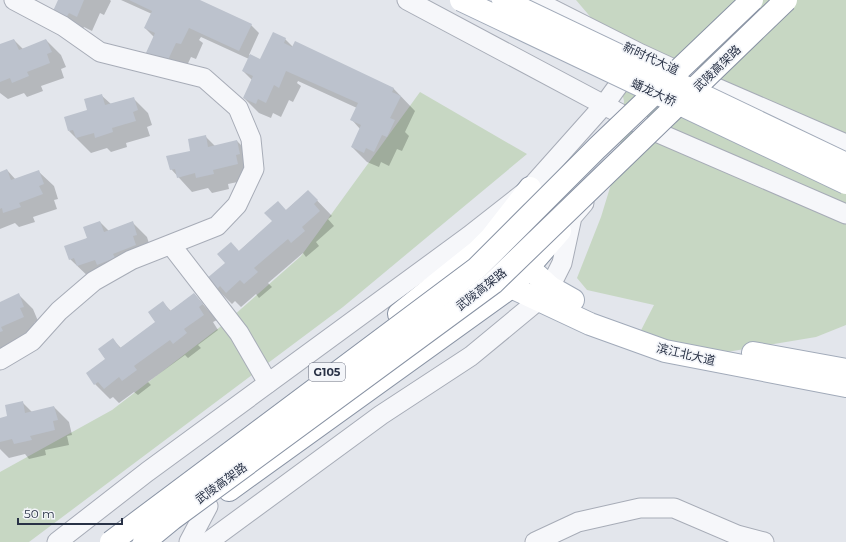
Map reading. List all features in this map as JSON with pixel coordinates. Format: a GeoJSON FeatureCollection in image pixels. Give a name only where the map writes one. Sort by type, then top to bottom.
{"type":"FeatureCollection","features":[{"type":"Feature","properties":{"kind":"main road","name":"蟠龙大桥"},"geometry":{"type":"LineString","coordinates":[[461,0],[846,183]]}},
{"type":"Feature","properties":{"kind":"main road","name":"蟠龙大桥"},"geometry":{"type":"LineString","coordinates":[[503,0],[846,164]]}},
{"type":"Feature","properties":{"kind":"main road","name":"武陵高架路"},"geometry":{"type":"LineString","coordinates":[[111,542],[477,268],[597,148],[752,0]]}},
{"type":"Feature","properties":{"kind":"main road","name":"武陵高架路"},"geometry":{"type":"LineString","coordinates":[[144,542],[172,519],[493,283],[786,0]]}},
{"type":"Feature","properties":{"kind":"main road","name":"G105"},"geometry":{"type":"LineString","coordinates":[[111,542],[191,482],[478,250],[491,238],[530,188]]}},
{"type":"Feature","properties":{"kind":"main road"},"geometry":{"type":"LineString","coordinates":[[159,542],[511,287],[572,217]]}},
{"type":"Feature","properties":{"kind":"main road","name":"滨江北大道"},"geometry":{"type":"LineString","coordinates":[[528,267],[545,293],[590,324],[665,351],[846,386]]}},
{"type":"Feature","properties":{"kind":"main road","name":"滨江北大道"},"geometry":{"type":"LineString","coordinates":[[511,287],[545,293],[594,312],[668,337],[846,370]]}},
{"type":"Feature","properties":{"kind":"street"},"geometry":{"type":"LineString","coordinates":[[0,360],[32,341],[59,311],[94,281],[131,260],[217,226],[237,205],[254,169],[251,139],[238,108],[204,78],[100,52],[63,26],[14,0]]}},
{"type":"Feature","properties":{"kind":"street"},"geometry":{"type":"LineString","coordinates":[[407,0],[647,128],[846,214]]}},
{"type":"Feature","properties":{"kind":"street","name":"新时代大道"},"geometry":{"type":"LineString","coordinates":[[534,0],[641,54],[691,77],[572,217]]}},
{"type":"Feature","properties":{"kind":"street"},"geometry":{"type":"LineString","coordinates":[[57,542],[268,383],[469,236],[530,188],[604,105],[641,54]]}},
{"type":"Feature","properties":{"kind":"street"},"geometry":{"type":"LineString","coordinates":[[691,77],[846,144]]}},
{"type":"Feature","properties":{"kind":"street"},"geometry":{"type":"LineString","coordinates":[[208,542],[381,415],[471,356],[545,293],[562,264],[572,217]]}},
{"type":"Feature","properties":{"kind":"street"},"geometry":{"type":"LineString","coordinates":[[171,245],[200,286],[239,333],[268,383]]}},
{"type":"Feature","properties":{"kind":"street"},"geometry":{"type":"LineString","coordinates":[[189,542],[208,506]]}},
{"type":"Feature","properties":{"kind":"street"},"geometry":{"type":"LineString","coordinates":[[535,542],[578,522],[640,508],[674,508],[737,535],[764,542]]}},
{"type":"Feature","properties":{"kind":"green space"},"geometry":{"type":"Polygon","coordinates":[[[576,0],[846,0],[846,325],[816,337],[715,354],[635,342],[654,305],[587,290],[577,278],[601,217],[619,158],[624,101],[610,40],[576,0]]]}},
{"type":"Feature","properties":{"kind":"green space"},"geometry":{"type":"Polygon","coordinates":[[[420,92],[527,154],[343,307],[29,542],[0,542],[0,472],[112,410],[224,324],[301,256],[420,92]]]}},
{"type":"Feature","properties":{"kind":"building"},"geometry":{"type":"Polygon","coordinates":[[[58,0],[84,0],[77,17],[69,13],[66,18],[53,11],[58,0]]]}},
{"type":"Feature","properties":{"kind":"building"},"geometry":{"type":"Polygon","coordinates":[[[129,0],[200,0],[252,24],[239,51],[189,28],[181,44],[176,43],[168,60],[160,56],[158,61],[145,55],[155,33],[144,28],[152,11],[129,0]]]}},
{"type":"Feature","properties":{"kind":"building"},"geometry":{"type":"Polygon","coordinates":[[[273,32],[286,38],[284,43],[292,47],[295,41],[394,88],[392,92],[401,96],[390,118],[395,120],[387,137],[382,135],[374,152],[366,148],[364,153],[351,147],[361,125],[350,120],[358,103],[286,71],[279,88],[274,85],[266,103],[258,99],[256,104],[243,98],[253,76],[242,71],[250,54],[260,59],[273,32]]]}},
{"type":"Feature","properties":{"kind":"building"},"geometry":{"type":"Polygon","coordinates":[[[14,39],[19,50],[46,39],[52,52],[47,54],[50,63],[27,72],[29,76],[12,83],[10,78],[0,82],[0,44],[14,39]]]}},
{"type":"Feature","properties":{"kind":"building"},"geometry":{"type":"Polygon","coordinates":[[[102,94],[105,105],[134,97],[138,110],[133,112],[136,121],[112,128],[113,132],[95,138],[94,133],[76,138],[73,130],[68,131],[64,117],[87,110],[84,99],[102,94]]]}},
{"type":"Feature","properties":{"kind":"building"},"geometry":{"type":"Polygon","coordinates":[[[206,135],[208,147],[237,140],[240,154],[236,155],[238,164],[213,170],[214,174],[196,178],[195,173],[177,178],[175,169],[170,170],[166,156],[190,151],[188,139],[206,135]]]}},
{"type":"Feature","properties":{"kind":"building"},"geometry":{"type":"Polygon","coordinates":[[[7,169],[11,180],[39,170],[44,184],[39,186],[43,194],[19,203],[21,207],[3,213],[2,208],[0,209],[0,172],[7,169]]]}},
{"type":"Feature","properties":{"kind":"building"},"geometry":{"type":"Polygon","coordinates":[[[308,190],[318,200],[314,204],[320,211],[302,227],[305,231],[291,243],[288,239],[254,268],[258,272],[244,284],[240,280],[226,293],[220,286],[216,290],[206,279],[225,263],[217,254],[231,242],[239,251],[272,221],[264,213],[278,201],[286,210],[308,190]]]}},
{"type":"Feature","properties":{"kind":"building"},"geometry":{"type":"Polygon","coordinates":[[[100,221],[104,232],[133,221],[137,235],[133,236],[136,245],[113,254],[115,258],[97,265],[95,260],[77,266],[74,258],[69,260],[64,246],[87,238],[83,227],[100,221]]]}},
{"type":"Feature","properties":{"kind":"building"},"geometry":{"type":"Polygon","coordinates":[[[19,293],[24,307],[20,308],[24,317],[1,327],[3,331],[0,332],[0,302],[19,293]]]}},
{"type":"Feature","properties":{"kind":"building"},"geometry":{"type":"Polygon","coordinates":[[[194,293],[203,304],[199,307],[204,315],[184,329],[187,333],[173,344],[170,340],[134,366],[137,370],[122,381],[119,377],[104,389],[98,382],[94,385],[86,373],[105,359],[98,349],[113,338],[120,348],[155,322],[148,312],[163,301],[170,311],[194,293]]]}},
{"type":"Feature","properties":{"kind":"building"},"geometry":{"type":"Polygon","coordinates":[[[23,401],[25,413],[54,406],[58,420],[53,421],[55,430],[30,436],[32,440],[14,444],[12,439],[0,442],[0,418],[7,416],[5,405],[23,401]]]}}]}
